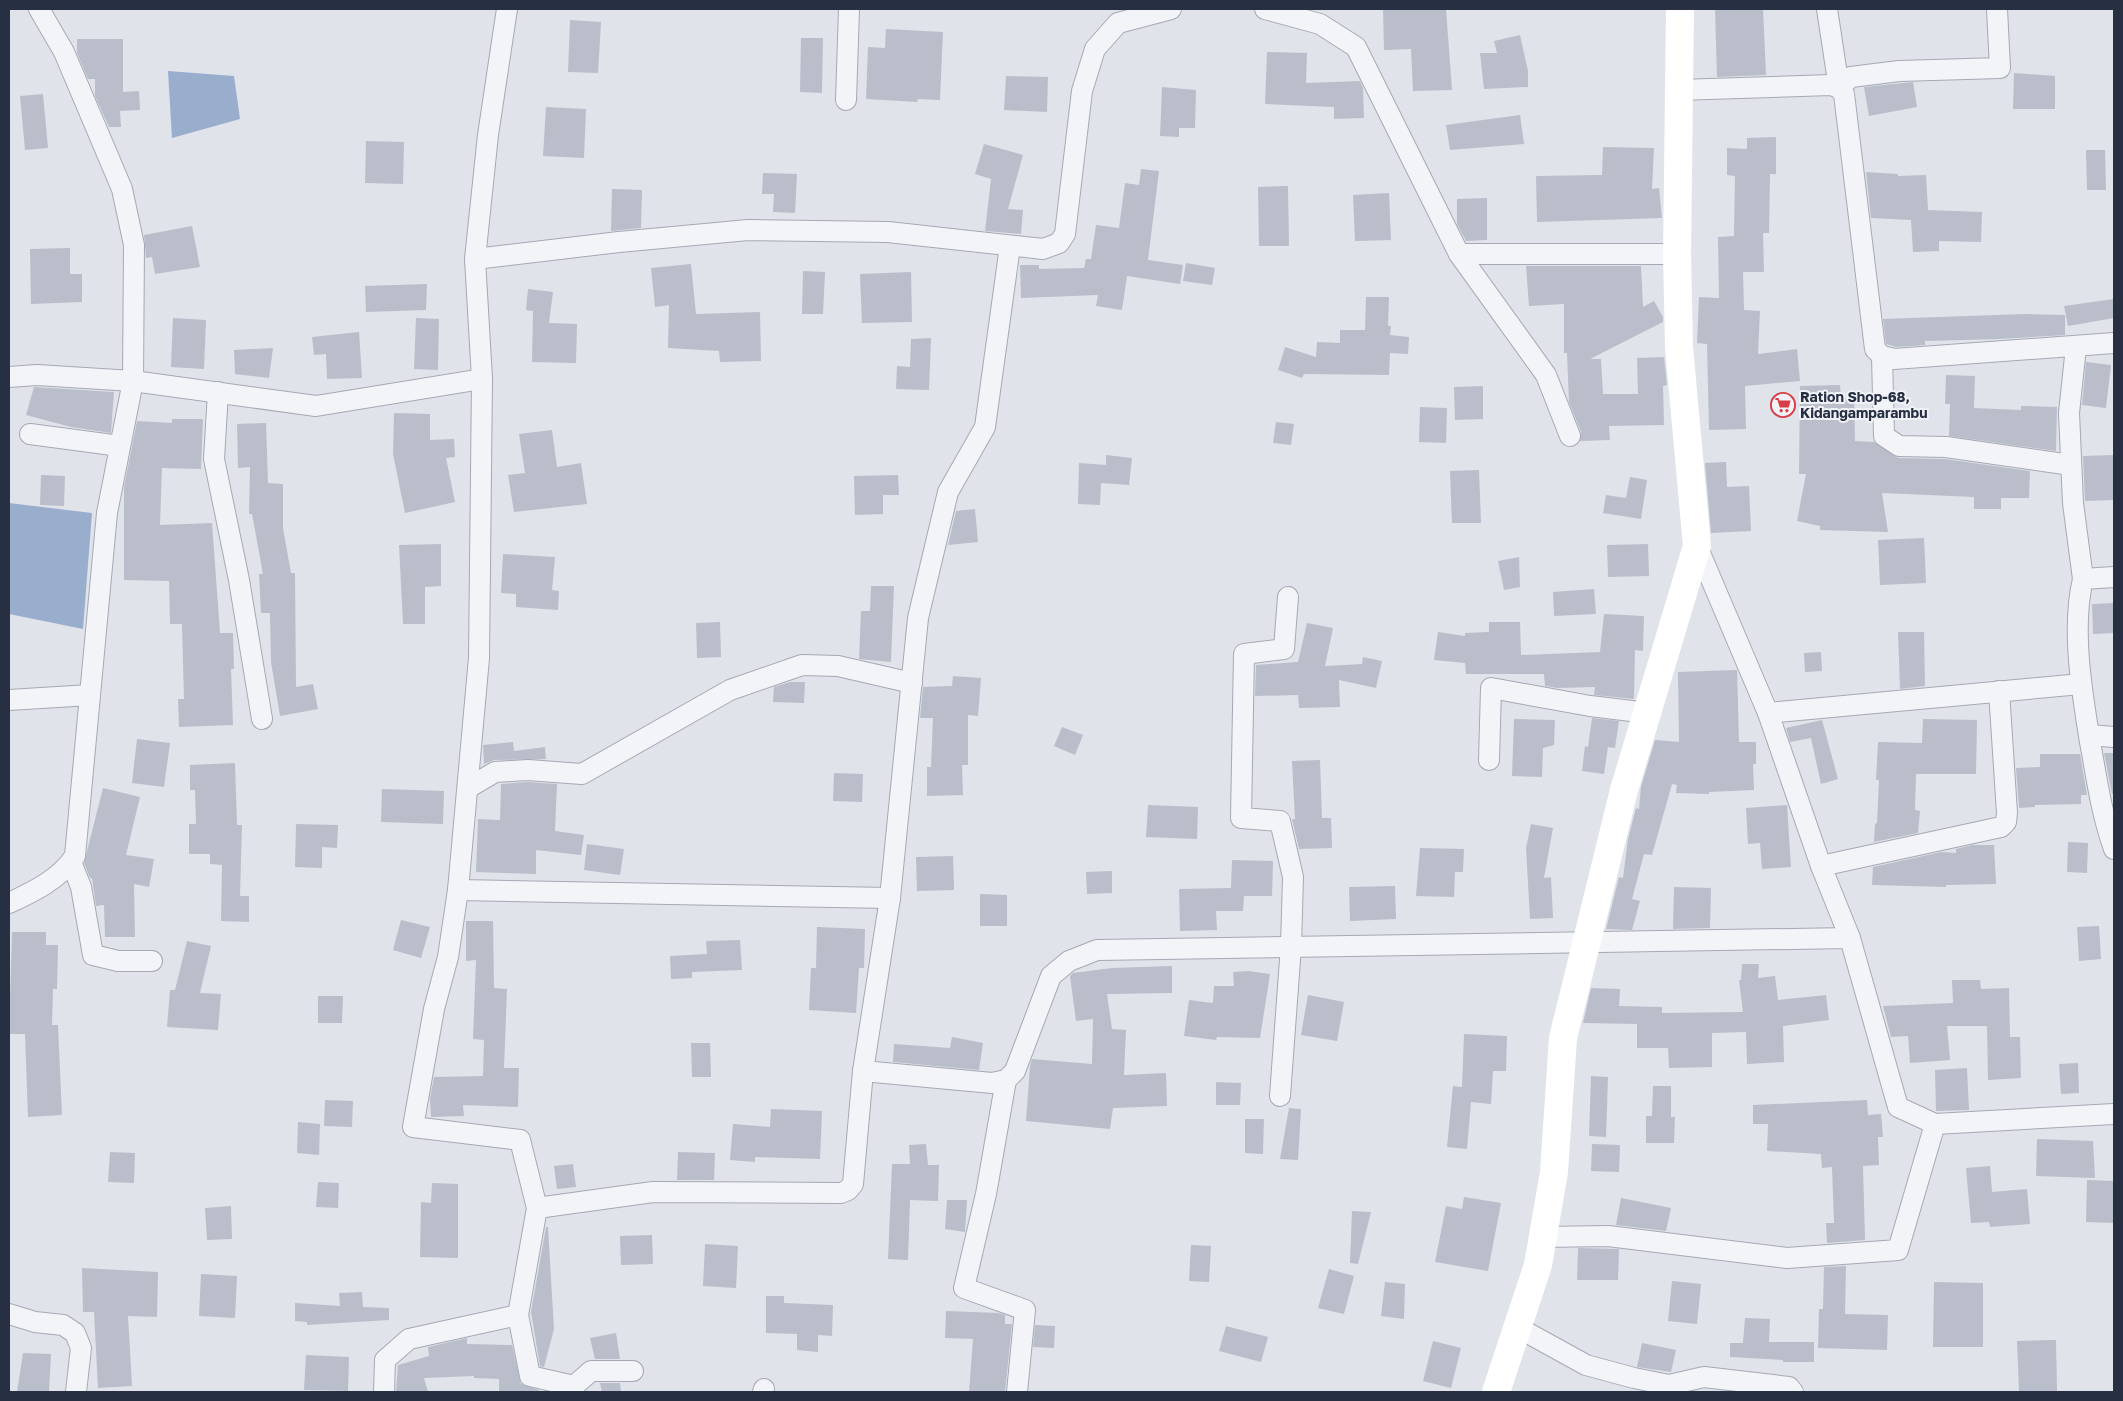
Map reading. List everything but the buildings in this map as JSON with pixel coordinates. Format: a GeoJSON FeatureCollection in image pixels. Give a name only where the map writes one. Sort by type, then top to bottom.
{"type":"FeatureCollection","features":[{"type":"Feature","properties":{"kind":"main road"},"geometry":{"type":"LineString","coordinates":[[1496,1392],[1538,1265],[1554,1172],[1563,1038],[1624,790],[1697,546],[1679,347],[1677,254],[1680,9]]}},
{"type":"Feature","properties":{"kind":"street"},"geometry":{"type":"LineString","coordinates":[[9,903],[32,893],[71,862],[75,856],[107,513],[133,380],[134,245],[122,189],[64,52],[38,9]]}},
{"type":"Feature","properties":{"kind":"street"},"geometry":{"type":"LineString","coordinates":[[507,9],[487,144],[475,259],[482,379],[479,658],[458,890],[448,957],[434,1010],[413,1127],[520,1140],[537,1208],[518,1315],[530,1376],[574,1386],[591,1371],[633,1371]]}},
{"type":"Feature","properties":{"kind":"street"},"geometry":{"type":"LineString","coordinates":[[846,100],[849,9]]}},
{"type":"Feature","properties":{"kind":"street"},"geometry":{"type":"LineString","coordinates":[[475,259],[619,242],[748,230],[888,232],[1043,249],[1059,243],[1065,234],[1082,91],[1094,49],[1118,23],[1171,9]]}},
{"type":"Feature","properties":{"kind":"street"},"geometry":{"type":"LineString","coordinates":[[1265,9],[1320,24],[1356,47],[1459,254],[1546,375],[1570,436]]}},
{"type":"Feature","properties":{"kind":"street"},"geometry":{"type":"LineString","coordinates":[[1827,9],[1839,88],[1844,94],[1875,349],[1882,356],[1894,359],[2114,343]]}},
{"type":"Feature","properties":{"kind":"street"},"geometry":{"type":"LineString","coordinates":[[1839,88],[1851,77],[1899,71],[2000,68],[1997,9]]}},
{"type":"Feature","properties":{"kind":"street"},"geometry":{"type":"LineString","coordinates":[[1678,90],[1832,86],[1839,88]]}},
{"type":"Feature","properties":{"kind":"street"},"geometry":{"type":"LineString","coordinates":[[537,1208],[653,1192],[841,1193],[848,1190],[853,1184],[864,1071],[890,898],[918,618],[942,510],[948,492],[980,436],[988,414],[1010,246]]}},
{"type":"Feature","properties":{"kind":"street"},"geometry":{"type":"LineString","coordinates":[[1459,254],[1677,254]]}},
{"type":"Feature","properties":{"kind":"street"},"geometry":{"type":"LineString","coordinates":[[2076,347],[2069,413],[2073,503],[2083,579],[2079,623],[2081,684],[2102,817],[2114,850]]}},
{"type":"Feature","properties":{"kind":"street"},"geometry":{"type":"LineString","coordinates":[[1882,356],[1884,436],[1899,446],[1946,447],[2071,465]]}},
{"type":"Feature","properties":{"kind":"street"},"geometry":{"type":"LineString","coordinates":[[9,377],[37,375],[133,380],[316,406],[482,379]]}},
{"type":"Feature","properties":{"kind":"street"},"geometry":{"type":"LineString","coordinates":[[218,392],[214,458],[240,580],[262,719]]}},
{"type":"Feature","properties":{"kind":"street"},"geometry":{"type":"LineString","coordinates":[[30,434],[120,446]]}},
{"type":"Feature","properties":{"kind":"street"},"geometry":{"type":"LineString","coordinates":[[1697,546],[1768,712],[1822,866],[1850,938],[1898,1107],[1935,1124],[2114,1114]]}},
{"type":"Feature","properties":{"kind":"street"},"geometry":{"type":"LineString","coordinates":[[2083,579],[2114,577]]}},
{"type":"Feature","properties":{"kind":"street"},"geometry":{"type":"LineString","coordinates":[[1280,1096],[1291,946],[1293,877],[1280,822],[1241,818],[1244,654],[1284,649],[1288,596]]}},
{"type":"Feature","properties":{"kind":"street"},"geometry":{"type":"LineString","coordinates":[[468,788],[495,772],[528,770],[582,774],[730,690],[802,665],[838,666],[912,683]]}},
{"type":"Feature","properties":{"kind":"street"},"geometry":{"type":"LineString","coordinates":[[1768,712],[2081,684]]}},
{"type":"Feature","properties":{"kind":"street"},"geometry":{"type":"LineString","coordinates":[[1488,760],[1491,688],[1590,706],[1648,713]]}},
{"type":"Feature","properties":{"kind":"street"},"geometry":{"type":"LineString","coordinates":[[1822,866],[2002,827],[2006,822],[2007,812],[1999,691]]}},
{"type":"Feature","properties":{"kind":"street"},"geometry":{"type":"LineString","coordinates":[[9,700],[90,695]]}},
{"type":"Feature","properties":{"kind":"street"},"geometry":{"type":"LineString","coordinates":[[2089,735],[2114,737]]}},
{"type":"Feature","properties":{"kind":"street"},"geometry":{"type":"LineString","coordinates":[[71,862],[81,888],[93,955],[118,961],[152,961]]}},
{"type":"Feature","properties":{"kind":"street"},"geometry":{"type":"LineString","coordinates":[[458,890],[890,898]]}},
{"type":"Feature","properties":{"kind":"street"},"geometry":{"type":"LineString","coordinates":[[864,1071],[992,1083],[1006,1080],[1015,1071],[1051,976],[1069,961],[1097,950],[1850,938]]}},
{"type":"Feature","properties":{"kind":"street"},"geometry":{"type":"LineString","coordinates":[[1006,1080],[982,1212],[964,1288],[1024,1310],[1017,1392]]}},
{"type":"Feature","properties":{"kind":"street"},"geometry":{"type":"LineString","coordinates":[[1543,1237],[1608,1236],[1787,1258],[1898,1250],[1935,1124]]}},
{"type":"Feature","properties":{"kind":"street"},"geometry":{"type":"LineString","coordinates":[[9,1314],[35,1322],[63,1325],[75,1333],[81,1348],[76,1392]]}},
{"type":"Feature","properties":{"kind":"street"},"geometry":{"type":"LineString","coordinates":[[384,1392],[385,1360],[409,1339],[518,1315]]}},
{"type":"Feature","properties":{"kind":"street"},"geometry":{"type":"LineString","coordinates":[[1518,1327],[1586,1365],[1634,1378],[1668,1386],[1704,1377],[1788,1387],[1793,1392]]}},
{"type":"Feature","properties":{"kind":"water"},"geometry":{"type":"Polygon","coordinates":[[[168,71],[234,76],[240,119],[172,138],[168,71]]]}},
{"type":"Feature","properties":{"kind":"water"},"geometry":{"type":"Polygon","coordinates":[[[9,503],[92,513],[83,629],[9,614],[9,503]]]}},
{"type":"Feature","properties":{"kind":"place","name":"Ration Shop-68, Kidangamparambu"},"geometry":{"type":"Point","coordinates":[1783,405]}}]}
